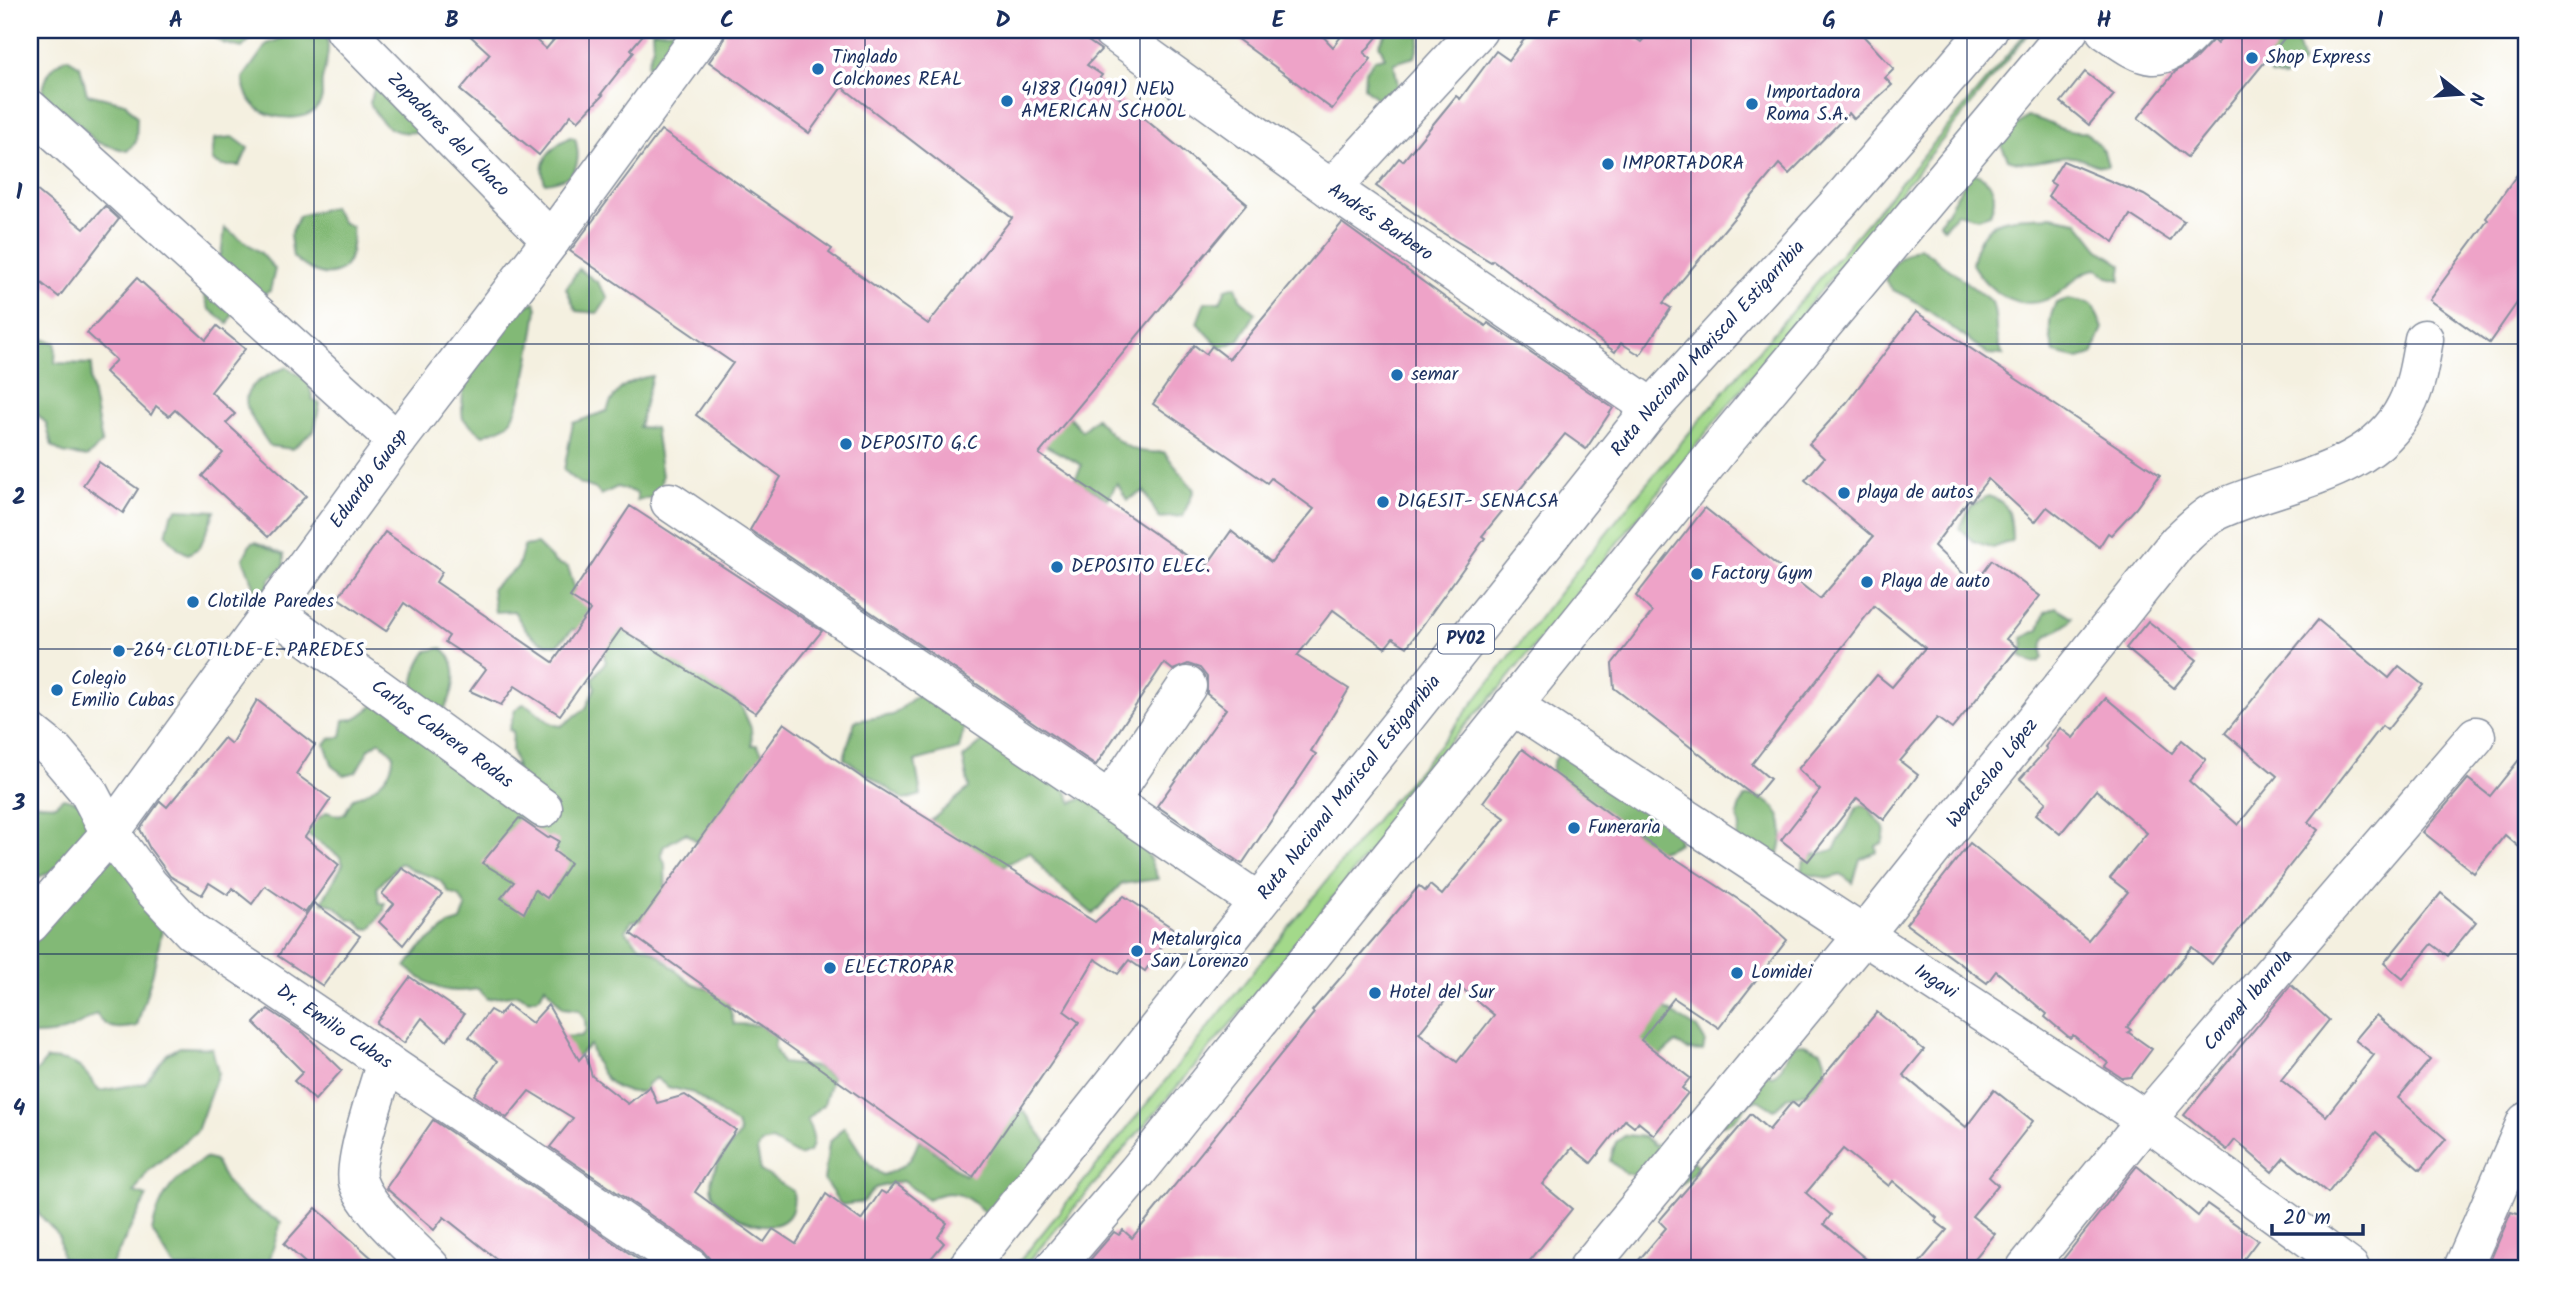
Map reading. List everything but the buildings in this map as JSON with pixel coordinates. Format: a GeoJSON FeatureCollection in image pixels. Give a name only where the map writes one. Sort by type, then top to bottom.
{"type":"FeatureCollection","features":[{"type":"Feature","properties":{"kind":"main road","name":"Zapadores del Chaco"},"geometry":{"type":"LineString","coordinates":[[345,30],[551,240]]}},
{"type":"Feature","properties":{"kind":"main road","name":"Eduardo Guasp"},"geometry":{"type":"LineString","coordinates":[[30,923],[110,833],[397,441],[551,240],[705,30]]}},
{"type":"Feature","properties":{"kind":"main road","name":"Andrés Barbero"},"geometry":{"type":"LineString","coordinates":[[1111,30],[1331,189],[1652,408]]}},
{"type":"Feature","properties":{"kind":"main road"},"geometry":{"type":"LineString","coordinates":[[1331,189],[1478,30]]}},
{"type":"Feature","properties":{"kind":"main road","name":"Ruta Nacional Mariscal Estigarribia"},"geometry":{"type":"LineString","coordinates":[[967,1268],[1652,408],[1837,205],[1987,30]]}},
{"type":"Feature","properties":{"kind":"main road"},"geometry":{"type":"LineString","coordinates":[[1054,1268],[1137,1171],[1727,439],[2069,30]]}},
{"type":"Feature","properties":{"kind":"main road"},"geometry":{"type":"LineString","coordinates":[[2118,33],[2141,55],[2162,54],[2180,45],[2194,30]]}},
{"type":"Feature","properties":{"kind":"main road"},"geometry":{"type":"LineString","coordinates":[[30,109],[397,441]]}},
{"type":"Feature","properties":{"kind":"main road","name":"Wenceslao López"},"geometry":{"type":"LineString","coordinates":[[1588,1268],[1863,936],[2177,543],[2212,513],[2334,467],[2364,452],[2389,431],[2406,407],[2417,374],[2424,339]]}},
{"type":"Feature","properties":{"kind":"main road"},"geometry":{"type":"LineString","coordinates":[[670,502],[1257,901]]}},
{"type":"Feature","properties":{"kind":"main road","name":"Carlos Cabrera Rodas"},"geometry":{"type":"LineString","coordinates":[[272,611],[542,808]]}},
{"type":"Feature","properties":{"kind":"main road"},"geometry":{"type":"LineString","coordinates":[[1110,800],[1187,685]]}},
{"type":"Feature","properties":{"kind":"main road","name":"Ingavi"},"geometry":{"type":"LineString","coordinates":[[1512,705],[2146,1120],[2350,1268]]}},
{"type":"Feature","properties":{"kind":"main road","name":"Dr. Emilio Cubas"},"geometry":{"type":"LineString","coordinates":[[30,732],[55,752],[88,791],[110,833],[149,885],[192,931],[690,1268]]}},
{"type":"Feature","properties":{"kind":"main road","name":"Coronel Ibarrola"},"geometry":{"type":"LineString","coordinates":[[2026,1268],[2146,1120],[2476,736]]}},
{"type":"Feature","properties":{"kind":"main road"},"geometry":{"type":"LineString","coordinates":[[386,1062],[361,1153],[357,1180],[367,1199],[431,1268]]}},
{"type":"Feature","properties":{"kind":"main road"},"geometry":{"type":"LineString","coordinates":[[2463,1268],[2526,1122]]}},
{"type":"Feature","properties":{"kind":"green space"},"geometry":{"type":"Polygon","coordinates":[[[202,30],[259,30],[242,48],[223,43],[202,30]]]}},
{"type":"Feature","properties":{"kind":"green space"},"geometry":{"type":"Polygon","coordinates":[[[303,30],[326,32],[328,50],[321,102],[314,111],[306,115],[289,118],[270,115],[256,107],[248,97],[243,78],[267,44],[303,30]]]}},
{"type":"Feature","properties":{"kind":"green space"},"geometry":{"type":"Polygon","coordinates":[[[681,30],[681,39],[661,72],[647,65],[653,47],[652,31],[681,30]]]}},
{"type":"Feature","properties":{"kind":"green space"},"geometry":{"type":"Polygon","coordinates":[[[1388,30],[1414,30],[1420,37],[1415,57],[1394,63],[1398,85],[1381,102],[1364,88],[1365,72],[1375,59],[1385,57],[1379,44],[1388,30]]]}},
{"type":"Feature","properties":{"kind":"green space"},"geometry":{"type":"Polygon","coordinates":[[[2028,30],[2031,30],[1501,687],[1440,752],[1390,826],[1239,1014],[1023,1268],[1014,1268],[1414,776],[1610,528],[2028,30]]]}},
{"type":"Feature","properties":{"kind":"green space"},"geometry":{"type":"Polygon","coordinates":[[[2280,30],[2302,30],[2296,39],[2303,63],[2284,78],[2271,75],[2268,63],[2270,46],[2280,30]]]}},
{"type":"Feature","properties":{"kind":"green space"},"geometry":{"type":"Polygon","coordinates":[[[67,58],[80,66],[87,94],[125,103],[137,117],[136,142],[127,151],[96,142],[72,117],[41,96],[46,78],[52,69],[67,58]]]}},
{"type":"Feature","properties":{"kind":"green space"},"geometry":{"type":"Polygon","coordinates":[[[375,86],[420,131],[396,131],[384,124],[370,103],[375,86]]]}},
{"type":"Feature","properties":{"kind":"green space"},"geometry":{"type":"Polygon","coordinates":[[[2027,117],[2068,131],[2086,132],[2104,151],[2108,166],[2075,157],[2032,162],[2008,159],[2002,147],[2006,134],[2027,117]]]}},
{"type":"Feature","properties":{"kind":"green space"},"geometry":{"type":"Polygon","coordinates":[[[233,137],[248,148],[240,166],[222,166],[212,161],[214,139],[233,137]]]}},
{"type":"Feature","properties":{"kind":"green space"},"geometry":{"type":"Polygon","coordinates":[[[570,137],[575,138],[577,148],[578,157],[574,170],[563,179],[545,183],[542,168],[544,161],[551,150],[570,137]]]}},
{"type":"Feature","properties":{"kind":"green space"},"geometry":{"type":"Polygon","coordinates":[[[1971,172],[1985,179],[1992,188],[1994,200],[1990,214],[1978,218],[1957,213],[1944,228],[1940,223],[1971,172]]]}},
{"type":"Feature","properties":{"kind":"green space"},"geometry":{"type":"Polygon","coordinates":[[[332,207],[342,222],[352,227],[350,256],[338,272],[318,273],[293,257],[290,236],[299,216],[332,207]]]}},
{"type":"Feature","properties":{"kind":"green space"},"geometry":{"type":"Polygon","coordinates":[[[2051,216],[2077,221],[2101,251],[2122,265],[2120,280],[2108,277],[2098,269],[2091,270],[2058,294],[2033,303],[2009,299],[1989,285],[1972,264],[1982,235],[1998,222],[2051,216]]]}},
{"type":"Feature","properties":{"kind":"green space"},"geometry":{"type":"Polygon","coordinates":[[[225,228],[261,253],[275,269],[270,291],[236,307],[228,324],[209,309],[201,287],[209,268],[221,254],[225,228]]]}},
{"type":"Feature","properties":{"kind":"green space"},"geometry":{"type":"Polygon","coordinates":[[[1920,247],[1992,302],[1998,342],[2003,355],[1988,354],[1915,301],[1893,290],[1885,280],[1899,259],[1920,247]]]}},
{"type":"Feature","properties":{"kind":"green space"},"geometry":{"type":"Polygon","coordinates":[[[579,269],[597,282],[608,298],[598,313],[576,311],[566,288],[579,269]]]}},
{"type":"Feature","properties":{"kind":"green space"},"geometry":{"type":"Polygon","coordinates":[[[1236,286],[1240,299],[1256,313],[1239,340],[1221,348],[1197,323],[1205,302],[1220,302],[1226,289],[1236,286]]]}},
{"type":"Feature","properties":{"kind":"green space"},"geometry":{"type":"Polygon","coordinates":[[[2068,299],[2092,304],[2103,328],[2092,355],[2079,359],[2054,353],[2051,340],[2050,321],[2053,309],[2056,303],[2068,299]]]}},
{"type":"Feature","properties":{"kind":"green space"},"geometry":{"type":"Polygon","coordinates":[[[535,302],[537,309],[527,370],[513,417],[508,424],[483,435],[463,419],[464,389],[473,361],[490,335],[512,311],[535,302]]]}},
{"type":"Feature","properties":{"kind":"green space"},"geometry":{"type":"Polygon","coordinates":[[[39,338],[56,343],[55,363],[92,364],[90,380],[102,443],[87,457],[63,453],[52,446],[46,423],[30,407],[30,349],[39,338]]]}},
{"type":"Feature","properties":{"kind":"green space"},"geometry":{"type":"Polygon","coordinates":[[[287,367],[308,381],[313,400],[320,404],[314,431],[292,449],[270,446],[252,419],[246,399],[256,383],[287,367]]]}},
{"type":"Feature","properties":{"kind":"green space"},"geometry":{"type":"Polygon","coordinates":[[[652,376],[639,427],[655,428],[662,476],[659,496],[637,500],[637,493],[617,487],[601,495],[596,489],[579,483],[564,470],[573,423],[607,411],[614,396],[624,386],[652,376]]]}},
{"type":"Feature","properties":{"kind":"green space"},"geometry":{"type":"Polygon","coordinates":[[[1065,412],[1082,431],[1096,418],[1126,446],[1142,451],[1164,452],[1194,490],[1183,516],[1159,518],[1144,491],[1127,500],[1117,483],[1108,499],[1074,481],[1082,465],[1035,440],[1065,412]]]}},
{"type":"Feature","properties":{"kind":"green space"},"geometry":{"type":"Polygon","coordinates":[[[1988,496],[2006,507],[2011,525],[2012,541],[1993,548],[1973,541],[1959,528],[1971,506],[1988,496]]]}},
{"type":"Feature","properties":{"kind":"green space"},"geometry":{"type":"Polygon","coordinates":[[[177,509],[215,511],[200,547],[188,554],[166,535],[171,515],[177,509]]]}},
{"type":"Feature","properties":{"kind":"green space"},"geometry":{"type":"Polygon","coordinates":[[[256,542],[284,555],[284,566],[270,579],[267,591],[257,593],[243,559],[251,543],[256,542]]]}},
{"type":"Feature","properties":{"kind":"green space"},"geometry":{"type":"Polygon","coordinates":[[[537,544],[556,563],[568,567],[575,589],[585,597],[740,703],[751,728],[752,745],[757,745],[762,753],[762,766],[700,844],[686,833],[664,846],[661,854],[665,864],[666,905],[649,918],[632,921],[625,931],[640,946],[657,954],[687,980],[724,998],[729,1005],[734,1024],[759,1025],[776,1037],[774,1047],[782,1063],[817,1067],[832,1077],[824,1104],[807,1120],[813,1140],[809,1152],[799,1156],[772,1141],[762,1143],[757,1150],[761,1171],[793,1191],[792,1210],[784,1221],[771,1225],[755,1224],[725,1209],[715,1198],[711,1186],[714,1172],[721,1158],[740,1134],[737,1125],[693,1093],[668,1087],[656,1078],[647,1084],[645,1091],[624,1091],[615,1087],[597,1065],[590,1045],[572,1061],[562,1037],[581,1036],[586,1031],[585,1020],[579,1010],[563,1008],[545,986],[540,997],[529,1000],[517,994],[487,999],[478,989],[456,991],[439,988],[406,967],[420,948],[449,925],[461,921],[466,907],[459,896],[449,893],[439,880],[400,863],[377,888],[379,903],[385,903],[384,911],[370,929],[363,928],[356,920],[350,920],[335,906],[322,902],[343,864],[340,857],[307,834],[311,824],[327,812],[339,816],[345,813],[353,798],[374,788],[386,776],[393,762],[393,754],[380,741],[369,749],[356,772],[344,775],[333,767],[325,744],[330,738],[341,737],[344,720],[355,719],[374,705],[415,695],[416,672],[427,651],[442,648],[454,671],[452,690],[440,714],[517,768],[512,750],[513,731],[509,730],[515,710],[523,704],[529,706],[550,723],[561,726],[586,708],[595,688],[592,679],[606,662],[594,641],[573,629],[557,645],[542,642],[531,635],[514,611],[495,612],[492,588],[518,567],[524,546],[537,544]]]}},
{"type":"Feature","properties":{"kind":"green space"},"geometry":{"type":"Polygon","coordinates":[[[2056,607],[2072,617],[2063,627],[2048,635],[2042,647],[2043,658],[2032,663],[2021,656],[2024,644],[2022,638],[2039,630],[2045,612],[2056,607]]]}},
{"type":"Feature","properties":{"kind":"green space"},"geometry":{"type":"Polygon","coordinates":[[[933,682],[970,704],[959,749],[915,761],[921,795],[904,800],[844,758],[855,721],[893,715],[933,682]]]}},
{"type":"Feature","properties":{"kind":"green space"},"geometry":{"type":"Polygon","coordinates":[[[986,739],[1014,742],[1032,775],[1056,767],[1072,803],[1097,792],[1132,816],[1158,879],[1121,884],[1093,914],[1050,878],[1030,852],[1004,866],[913,836],[969,788],[963,758],[986,739]]]}},
{"type":"Feature","properties":{"kind":"green space"},"geometry":{"type":"Polygon","coordinates":[[[1563,751],[1672,815],[1679,843],[1652,851],[1643,844],[1627,822],[1563,808],[1554,785],[1552,770],[1557,757],[1563,751]]]}},
{"type":"Feature","properties":{"kind":"green space"},"geometry":{"type":"Polygon","coordinates":[[[1754,796],[1772,805],[1781,819],[1782,836],[1778,856],[1736,840],[1740,827],[1740,805],[1745,797],[1754,796]]]}},
{"type":"Feature","properties":{"kind":"green space"},"geometry":{"type":"Polygon","coordinates":[[[63,798],[80,802],[89,811],[87,835],[76,852],[62,864],[46,874],[30,879],[30,803],[55,805],[63,798]]]}},
{"type":"Feature","properties":{"kind":"green space"},"geometry":{"type":"Polygon","coordinates":[[[1862,805],[1869,808],[1884,829],[1884,834],[1882,843],[1876,846],[1877,852],[1860,859],[1853,883],[1842,875],[1829,878],[1805,874],[1801,870],[1806,858],[1835,848],[1857,807],[1862,805]]]}},
{"type":"Feature","properties":{"kind":"green space"},"geometry":{"type":"Polygon","coordinates":[[[106,848],[169,898],[153,972],[137,1026],[114,1028],[104,1023],[96,1014],[65,1030],[30,1035],[30,939],[106,848]]]}},
{"type":"Feature","properties":{"kind":"green space"},"geometry":{"type":"Polygon","coordinates":[[[1664,1008],[1697,1028],[1705,1041],[1703,1051],[1687,1050],[1676,1042],[1660,1056],[1640,1044],[1641,1034],[1664,1008]]]}},
{"type":"Feature","properties":{"kind":"green space"},"geometry":{"type":"Polygon","coordinates":[[[1804,1044],[1821,1051],[1826,1064],[1823,1081],[1812,1097],[1806,1093],[1788,1097],[1774,1110],[1758,1100],[1748,1105],[1734,1120],[1722,1125],[1724,1072],[1736,1066],[1773,1076],[1782,1067],[1791,1045],[1804,1044]]]}},
{"type":"Feature","properties":{"kind":"green space"},"geometry":{"type":"Polygon","coordinates":[[[180,1047],[212,1048],[218,1073],[197,1131],[148,1171],[134,1192],[147,1196],[110,1268],[97,1268],[62,1258],[59,1236],[30,1204],[30,1079],[47,1059],[66,1061],[78,1066],[99,1091],[145,1083],[167,1054],[180,1047]]]}},
{"type":"Feature","properties":{"kind":"green space"},"geometry":{"type":"Polygon","coordinates":[[[1024,1111],[1051,1148],[996,1223],[965,1197],[949,1193],[928,1199],[902,1181],[875,1188],[863,1202],[841,1205],[824,1180],[829,1143],[844,1127],[866,1160],[883,1175],[907,1163],[919,1139],[964,1175],[1006,1114],[1017,1116],[1024,1111]]]}},
{"type":"Feature","properties":{"kind":"green space"},"geometry":{"type":"Polygon","coordinates":[[[1626,1135],[1645,1137],[1654,1145],[1673,1146],[1697,1165],[1695,1172],[1681,1185],[1625,1173],[1610,1161],[1616,1142],[1626,1135]]]}},
{"type":"Feature","properties":{"kind":"green space"},"geometry":{"type":"Polygon","coordinates":[[[205,1158],[215,1161],[228,1183],[242,1198],[281,1222],[267,1268],[175,1268],[152,1231],[159,1207],[169,1188],[205,1158]]]}},
{"type":"Feature","properties":{"kind":"place","name":"Shop Express"},"geometry":{"type":"Point","coordinates":[2252,58]}},
{"type":"Feature","properties":{"kind":"place","name":"Tinglado Colchones REAL"},"geometry":{"type":"Point","coordinates":[818,69]}},
{"type":"Feature","properties":{"kind":"place","name":"4188 (14091) NEW AMERICAN SCHOOL"},"geometry":{"type":"Point","coordinates":[1007,101]}},
{"type":"Feature","properties":{"kind":"place","name":"Importadora Roma S.A."},"geometry":{"type":"Point","coordinates":[1752,104]}},
{"type":"Feature","properties":{"kind":"place","name":"IMPORTADORA"},"geometry":{"type":"Point","coordinates":[1608,164]}},
{"type":"Feature","properties":{"kind":"place","name":"semar"},"geometry":{"type":"Point","coordinates":[1397,375]}},
{"type":"Feature","properties":{"kind":"place","name":"DEPOSITO G.C"},"geometry":{"type":"Point","coordinates":[846,444]}},
{"type":"Feature","properties":{"kind":"place","name":"playa de autos"},"geometry":{"type":"Point","coordinates":[1844,493]}},
{"type":"Feature","properties":{"kind":"place","name":"DIGESIT- SENACSA"},"geometry":{"type":"Point","coordinates":[1383,502]}},
{"type":"Feature","properties":{"kind":"place","name":"DEPOSITO ELEC."},"geometry":{"type":"Point","coordinates":[1057,567]}},
{"type":"Feature","properties":{"kind":"place","name":"Factory Gym"},"geometry":{"type":"Point","coordinates":[1697,574]}},
{"type":"Feature","properties":{"kind":"place","name":"Playa de auto"},"geometry":{"type":"Point","coordinates":[1867,582]}},
{"type":"Feature","properties":{"kind":"place","name":"Clotilde Paredes"},"geometry":{"type":"Point","coordinates":[193,602]}},
{"type":"Feature","properties":{"kind":"place","name":"264 CLOTILDE E. PAREDES"},"geometry":{"type":"Point","coordinates":[119,651]}},
{"type":"Feature","properties":{"kind":"place","name":"Colegio Emilio Cubas"},"geometry":{"type":"Point","coordinates":[57,690]}},
{"type":"Feature","properties":{"kind":"place","name":"Funeraria"},"geometry":{"type":"Point","coordinates":[1574,828]}},
{"type":"Feature","properties":{"kind":"place","name":"Metalurgica San Lorenzo"},"geometry":{"type":"Point","coordinates":[1137,951]}},
{"type":"Feature","properties":{"kind":"place","name":"ELECTROPAR"},"geometry":{"type":"Point","coordinates":[830,968]}},
{"type":"Feature","properties":{"kind":"place","name":"Lomidei"},"geometry":{"type":"Point","coordinates":[1737,973]}},
{"type":"Feature","properties":{"kind":"place","name":"Hotel del Sur"},"geometry":{"type":"Point","coordinates":[1375,993]}}]}
